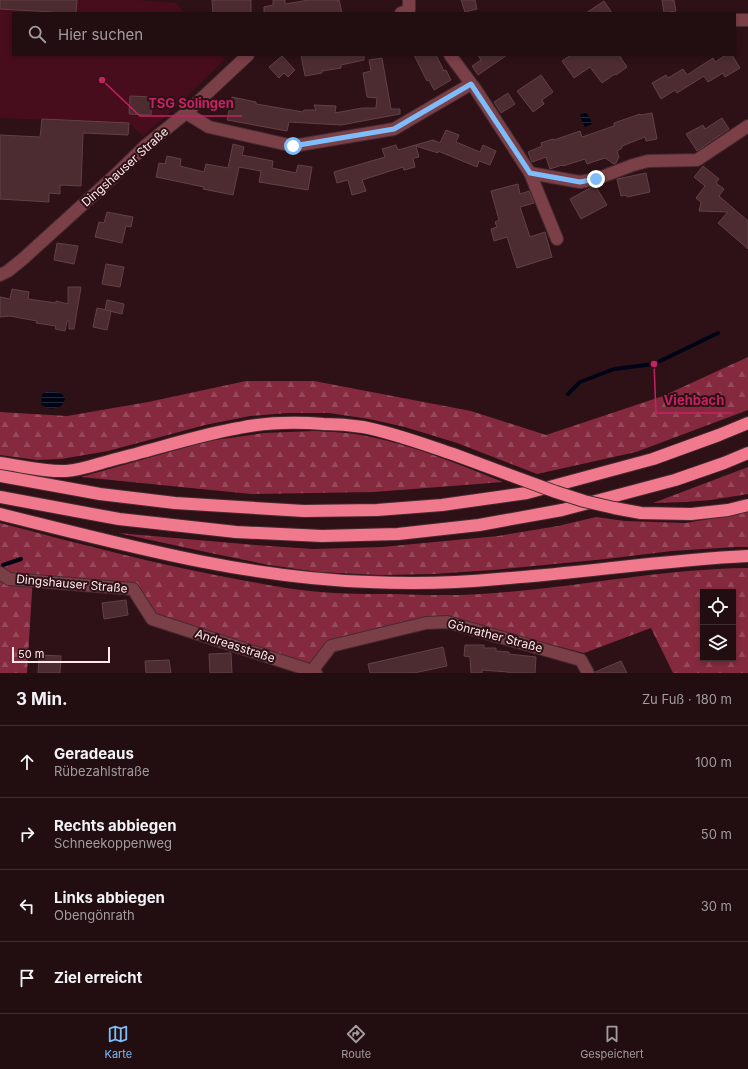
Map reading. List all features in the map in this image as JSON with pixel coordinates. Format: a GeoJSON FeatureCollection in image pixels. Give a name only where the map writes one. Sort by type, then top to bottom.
{"type":"FeatureCollection","features":[{"type":"Feature","properties":{"kind":"highway"},"geometry":{"type":"LineString","coordinates":[[0,476],[100,494],[175,503],[304,511],[377,510],[442,505],[527,493],[653,460],[748,423]]}},
{"type":"Feature","properties":{"kind":"highway"},"geometry":{"type":"LineString","coordinates":[[0,463],[48,471],[67,470],[86,467],[203,436],[240,428],[270,424],[333,424],[362,427],[392,434],[453,454],[556,492],[584,501],[614,508],[641,513],[691,514],[728,510],[748,505]]}},
{"type":"Feature","properties":{"kind":"highway"},"geometry":{"type":"LineString","coordinates":[[0,497],[119,519],[236,532],[322,536],[398,534],[479,525],[562,510],[676,480],[748,453]]}},
{"type":"Feature","properties":{"kind":"highway"},"geometry":{"type":"LineString","coordinates":[[0,514],[212,564],[292,577],[333,580],[370,582],[498,580],[678,561],[748,556]]}},
{"type":"Feature","properties":{"kind":"street"},"geometry":{"type":"LineString","coordinates":[[736,20],[748,20]]}},
{"type":"Feature","properties":{"kind":"street","name":"Dingshauser Straße"},"geometry":{"type":"LineString","coordinates":[[0,275],[8,271],[24,258],[145,146],[186,113],[247,56]]}},
{"type":"Feature","properties":{"kind":"street"},"geometry":{"type":"LineString","coordinates":[[451,56],[530,173],[557,239]]}},
{"type":"Feature","properties":{"kind":"street"},"geometry":{"type":"LineString","coordinates":[[186,113],[210,127],[293,146],[394,129],[471,84]]}},
{"type":"Feature","properties":{"kind":"street"},"geometry":{"type":"LineString","coordinates":[[530,173],[580,182],[596,179],[648,161],[697,160],[748,126]]}},
{"type":"Feature","properties":{"kind":"street","name":"Dingshauser Straße"},"geometry":{"type":"LineString","coordinates":[[0,573],[9,579],[133,589],[152,619]]}},
{"type":"Feature","properties":{"kind":"street","name":"Andreasstraße"},"geometry":{"type":"LineString","coordinates":[[152,619],[314,672]]}},
{"type":"Feature","properties":{"kind":"street","name":"Gönrather Straße"},"geometry":{"type":"LineString","coordinates":[[314,672],[331,646],[426,623],[447,622],[581,660],[588,673]]}},
{"type":"Feature","properties":{"kind":"green space"},"geometry":{"type":"Polygon","coordinates":[[[748,357],[748,410],[636,452],[537,474],[457,443],[405,427],[369,419],[329,413],[287,413],[250,416],[205,425],[108,451],[61,459],[37,460],[0,455],[0,412],[67,416],[148,402],[246,381],[314,381],[471,411],[546,435],[663,396],[748,357]]]}},
{"type":"Feature","properties":{"kind":"green space"},"geometry":{"type":"Polygon","coordinates":[[[314,431],[340,432],[401,444],[469,468],[503,482],[374,492],[251,494],[81,477],[208,441],[264,433],[314,431]]]}},
{"type":"Feature","properties":{"kind":"green space"},"geometry":{"type":"Polygon","coordinates":[[[748,467],[748,494],[711,500],[653,503],[748,467]]]}},
{"type":"Feature","properties":{"kind":"green space"},"geometry":{"type":"Polygon","coordinates":[[[748,512],[748,547],[672,551],[493,570],[434,574],[380,575],[318,572],[269,565],[118,533],[313,549],[382,547],[498,536],[558,526],[596,517],[625,521],[686,523],[748,512]]]}},
{"type":"Feature","properties":{"kind":"green space"},"geometry":{"type":"Polygon","coordinates":[[[0,523],[180,568],[286,588],[335,593],[460,595],[496,593],[676,572],[748,568],[748,673],[673,673],[651,628],[584,653],[447,618],[417,621],[332,640],[312,667],[157,615],[137,584],[33,576],[27,673],[0,673],[0,523]]]}},
{"type":"Feature","properties":{"kind":"shaded area"},"geometry":{"type":"Polygon","coordinates":[[[0,0],[138,0],[176,3],[184,12],[12,12],[12,56],[222,56],[225,59],[176,107],[143,136],[129,123],[0,118],[0,0]]]}},
{"type":"Feature","properties":{"kind":"water"},"geometry":{"type":"Polygon","coordinates":[[[586,112],[592,124],[585,127],[580,115],[586,112]]]}},
{"type":"Feature","properties":{"kind":"water"},"geometry":{"type":"Polygon","coordinates":[[[46,392],[57,392],[63,395],[65,398],[64,402],[61,406],[55,408],[48,408],[44,406],[41,404],[42,394],[46,392]]]}},
{"type":"Feature","properties":{"kind":"building"},"geometry":{"type":"Polygon","coordinates":[[[0,0],[77,0],[76,12],[0,9],[0,0]]]}},
{"type":"Feature","properties":{"kind":"building"},"geometry":{"type":"Polygon","coordinates":[[[212,0],[251,0],[251,12],[213,12],[212,0]]]}},
{"type":"Feature","properties":{"kind":"building"},"geometry":{"type":"Polygon","coordinates":[[[273,0],[285,0],[285,4],[309,0],[339,0],[342,12],[264,12],[264,7],[273,5],[273,0]]]}},
{"type":"Feature","properties":{"kind":"building"},"geometry":{"type":"Polygon","coordinates":[[[461,0],[475,0],[477,9],[465,12],[461,0]]]}},
{"type":"Feature","properties":{"kind":"building"},"geometry":{"type":"Polygon","coordinates":[[[662,0],[674,0],[676,11],[664,12],[662,0]]]}},
{"type":"Feature","properties":{"kind":"building"},"geometry":{"type":"Polygon","coordinates":[[[604,1],[611,12],[588,12],[604,1]]]}},
{"type":"Feature","properties":{"kind":"building"},"geometry":{"type":"Polygon","coordinates":[[[282,56],[295,70],[288,77],[284,73],[279,78],[269,67],[282,56]]]}},
{"type":"Feature","properties":{"kind":"building"},"geometry":{"type":"Polygon","coordinates":[[[301,56],[364,56],[364,60],[341,65],[341,68],[305,76],[301,56]]]}},
{"type":"Feature","properties":{"kind":"building"},"geometry":{"type":"Polygon","coordinates":[[[414,56],[436,56],[444,71],[446,70],[451,80],[434,90],[429,80],[427,81],[414,56]]]}},
{"type":"Feature","properties":{"kind":"building"},"geometry":{"type":"Polygon","coordinates":[[[479,56],[506,56],[478,75],[472,66],[481,60],[479,56]]]}},
{"type":"Feature","properties":{"kind":"building"},"geometry":{"type":"Polygon","coordinates":[[[570,56],[620,56],[627,67],[602,83],[590,67],[574,78],[562,61],[570,56]]]}},
{"type":"Feature","properties":{"kind":"building"},"geometry":{"type":"Polygon","coordinates":[[[724,56],[733,56],[740,68],[725,77],[723,73],[708,82],[704,76],[677,93],[675,90],[661,99],[652,83],[666,75],[668,78],[683,69],[687,75],[713,58],[715,62],[724,56]]]}},
{"type":"Feature","properties":{"kind":"building"},"geometry":{"type":"Polygon","coordinates":[[[382,58],[391,109],[400,109],[400,114],[341,125],[289,122],[287,131],[227,120],[232,97],[256,102],[256,104],[303,112],[304,110],[316,110],[314,105],[336,106],[335,113],[362,108],[376,108],[377,98],[367,97],[363,73],[371,71],[369,60],[382,58]]]}},
{"type":"Feature","properties":{"kind":"building"},"geometry":{"type":"Polygon","coordinates":[[[541,75],[553,92],[542,100],[544,104],[533,112],[517,91],[541,75]]]}},
{"type":"Feature","properties":{"kind":"building"},"geometry":{"type":"Polygon","coordinates":[[[508,93],[515,104],[501,113],[494,102],[508,93]]]}},
{"type":"Feature","properties":{"kind":"building"},"geometry":{"type":"Polygon","coordinates":[[[130,96],[152,97],[151,115],[129,114],[130,96]]]}},
{"type":"Feature","properties":{"kind":"building"},"geometry":{"type":"Polygon","coordinates":[[[652,113],[657,139],[646,141],[645,137],[622,146],[622,148],[617,151],[619,157],[614,164],[605,158],[587,164],[585,159],[550,169],[546,157],[532,162],[528,152],[542,146],[541,143],[553,139],[554,140],[580,131],[582,137],[614,126],[614,123],[640,114],[652,113]]]}},
{"type":"Feature","properties":{"kind":"building"},"geometry":{"type":"Polygon","coordinates":[[[722,118],[729,129],[697,151],[686,134],[703,125],[705,129],[722,118]]]}},
{"type":"Feature","properties":{"kind":"building"},"geometry":{"type":"Polygon","coordinates":[[[42,119],[129,123],[128,135],[83,133],[81,186],[60,185],[60,194],[49,193],[49,202],[0,199],[0,135],[40,137],[42,119]]]}},
{"type":"Feature","properties":{"kind":"building"},"geometry":{"type":"Polygon","coordinates":[[[446,130],[459,135],[456,142],[480,152],[483,145],[496,151],[490,165],[479,161],[477,167],[438,151],[438,153],[416,146],[419,157],[413,158],[415,167],[404,170],[403,167],[362,180],[366,191],[352,195],[348,180],[337,183],[334,172],[385,157],[382,149],[396,145],[398,150],[433,140],[440,143],[446,130]]]}},
{"type":"Feature","properties":{"kind":"building"},"geometry":{"type":"Polygon","coordinates":[[[233,144],[244,147],[242,155],[273,161],[272,168],[296,173],[298,165],[312,167],[308,190],[259,182],[261,171],[239,167],[233,195],[156,177],[159,163],[165,164],[167,156],[181,159],[180,166],[204,172],[206,164],[228,168],[233,144]]]}},
{"type":"Feature","properties":{"kind":"building"},"geometry":{"type":"Polygon","coordinates":[[[703,166],[719,179],[716,183],[724,189],[719,196],[748,221],[748,249],[718,223],[728,212],[699,211],[701,202],[696,198],[705,186],[694,177],[703,166]]]}},
{"type":"Feature","properties":{"kind":"building"},"geometry":{"type":"Polygon","coordinates":[[[646,173],[650,192],[627,197],[626,195],[621,196],[617,179],[646,173]]]}},
{"type":"Feature","properties":{"kind":"building"},"geometry":{"type":"Polygon","coordinates":[[[518,184],[520,194],[529,191],[534,203],[520,207],[530,237],[545,232],[552,257],[517,268],[507,237],[494,241],[491,229],[497,227],[495,222],[499,220],[491,191],[518,184]]]}},
{"type":"Feature","properties":{"kind":"building"},"geometry":{"type":"Polygon","coordinates":[[[592,187],[596,187],[607,205],[581,219],[570,199],[592,187]]]}},
{"type":"Feature","properties":{"kind":"building"},"geometry":{"type":"Polygon","coordinates":[[[107,212],[133,217],[131,227],[126,226],[122,243],[95,237],[99,222],[104,223],[107,212]]]}},
{"type":"Feature","properties":{"kind":"building"},"geometry":{"type":"Polygon","coordinates":[[[57,243],[78,246],[74,264],[54,260],[57,243]]]}},
{"type":"Feature","properties":{"kind":"building"},"geometry":{"type":"Polygon","coordinates":[[[106,264],[124,267],[120,287],[102,284],[106,264]]]}},
{"type":"Feature","properties":{"kind":"building"},"geometry":{"type":"Polygon","coordinates":[[[68,287],[81,287],[74,329],[69,329],[69,321],[67,321],[65,331],[55,329],[56,326],[36,323],[37,321],[10,316],[0,317],[0,297],[10,299],[12,289],[29,292],[28,299],[56,303],[56,301],[68,304],[68,287]]]}},
{"type":"Feature","properties":{"kind":"building"},"geometry":{"type":"Polygon","coordinates":[[[107,300],[124,304],[122,314],[105,310],[107,300]]]}},
{"type":"Feature","properties":{"kind":"building"},"geometry":{"type":"Polygon","coordinates":[[[97,308],[111,311],[107,330],[93,327],[97,308]]]}},
{"type":"Feature","properties":{"kind":"building"},"geometry":{"type":"Polygon","coordinates":[[[126,600],[128,615],[104,619],[102,603],[126,600]]]}},
{"type":"Feature","properties":{"kind":"building"},"geometry":{"type":"Polygon","coordinates":[[[465,645],[484,645],[484,648],[496,648],[496,651],[509,652],[509,654],[536,657],[535,673],[508,673],[482,670],[482,673],[471,673],[470,657],[464,656],[465,645]]]}},
{"type":"Feature","properties":{"kind":"building"},"geometry":{"type":"Polygon","coordinates":[[[443,647],[447,666],[414,673],[370,673],[368,664],[443,647]]]}},
{"type":"Feature","properties":{"kind":"building"},"geometry":{"type":"Polygon","coordinates":[[[231,653],[232,673],[210,673],[209,654],[231,653]]]}},
{"type":"Feature","properties":{"kind":"building"},"geometry":{"type":"Polygon","coordinates":[[[39,655],[61,656],[60,673],[38,673],[39,655]]]}},
{"type":"Feature","properties":{"kind":"building"},"geometry":{"type":"Polygon","coordinates":[[[169,660],[171,673],[146,673],[145,661],[169,660]]]}},
{"type":"Feature","properties":{"kind":"building"},"geometry":{"type":"Polygon","coordinates":[[[621,661],[627,673],[595,673],[595,672],[621,661]]]}},
{"type":"Feature","properties":{"kind":"waterway"},"geometry":{"type":"LineString","coordinates":[[568,394],[580,382],[614,369],[654,364],[718,333]]}},
{"type":"Feature","properties":{"kind":"waterway"},"geometry":{"type":"LineString","coordinates":[[3,565],[21,559]]}},
{"type":"Feature","properties":{"kind":"place","name":"TSG Solingen"},"geometry":{"type":"Point","coordinates":[102,80]}},
{"type":"Feature","properties":{"kind":"place","name":"Viehbach"},"geometry":{"type":"Point","coordinates":[654,364]}},
{"type":"Feature","properties":{"kind":"route"},"geometry":{"type":"LineString","coordinates":[[293,146],[394,129],[471,84],[530,173],[580,182],[596,179]]}}]}
